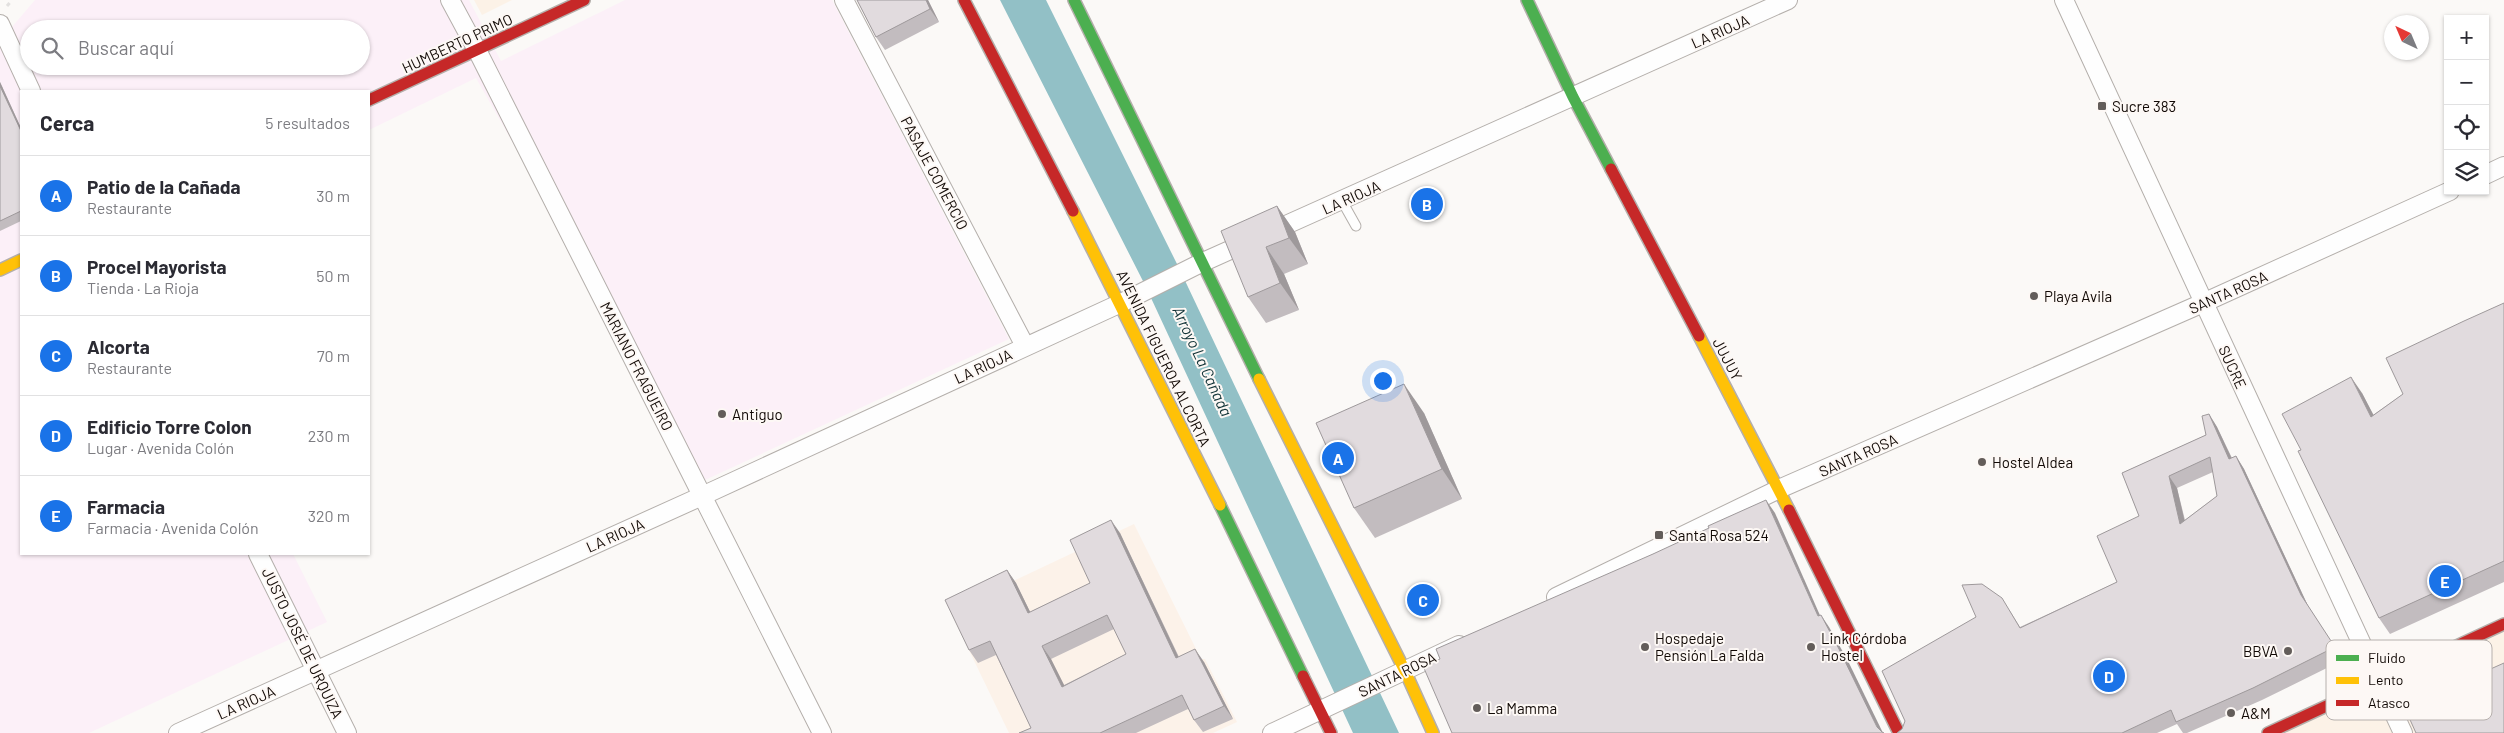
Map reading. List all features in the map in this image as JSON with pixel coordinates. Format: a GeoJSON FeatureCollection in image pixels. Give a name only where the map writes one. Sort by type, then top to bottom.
{"type":"FeatureCollection","features":[{"type":"Feature","properties":{"kind":"main road","name":"HUMBERTO PRIMO"},"geometry":{"type":"LineString","coordinates":[[370,100],[584,0]]}},
{"type":"Feature","properties":{"kind":"main road","name":"AVENIDA FIGUEROA ALCORTA"},"geometry":{"type":"LineString","coordinates":[[964,0],[1121,303],[1331,733]]}},
{"type":"Feature","properties":{"kind":"main road"},"geometry":{"type":"LineString","coordinates":[[1074,0],[1200,264],[1404,671],[1433,733]]}},
{"type":"Feature","properties":{"kind":"main road","name":"JUJUY"},"geometry":{"type":"LineString","coordinates":[[1527,0],[1574,97],[1779,489],[1900,733]]}},
{"type":"Feature","properties":{"kind":"main road"},"geometry":{"type":"LineString","coordinates":[[0,270],[20,260]]}},
{"type":"Feature","properties":{"kind":"main road"},"geometry":{"type":"LineString","coordinates":[[2469,640],[2504,624]]}},
{"type":"Feature","properties":{"kind":"main road"},"geometry":{"type":"LineString","coordinates":[[2268,733],[2326,706]]}},
{"type":"Feature","properties":{"kind":"street","name":"MARIANO FRAGUEIRO"},"geometry":{"type":"LineString","coordinates":[[450,0],[822,733]]}},
{"type":"Feature","properties":{"kind":"street","name":"PASAJE COMERCIO"},"geometry":{"type":"LineString","coordinates":[[844,0],[1025,346]]}},
{"type":"Feature","properties":{"kind":"street","name":"SUCRE"},"geometry":{"type":"LineString","coordinates":[[2064,0],[2359,640]]}},
{"type":"Feature","properties":{"kind":"street","name":"LA RIOJA"},"geometry":{"type":"LineString","coordinates":[[178,733],[702,496],[1121,303],[1200,264],[1574,97],[1782,1]]}},
{"type":"Feature","properties":{"kind":"street"},"geometry":{"type":"LineString","coordinates":[[0,24],[20,67]]}},
{"type":"Feature","properties":{"kind":"street"},"geometry":{"type":"LineString","coordinates":[[24,75],[31,90]]}},
{"type":"Feature","properties":{"kind":"street"},"geometry":{"type":"LineString","coordinates":[[2489,173],[2504,166]]}},
{"type":"Feature","properties":{"kind":"street","name":"SANTA ROSA"},"geometry":{"type":"LineString","coordinates":[[1538,606],[1779,489],[2203,303],[2444,194]]}},
{"type":"Feature","properties":{"kind":"street","name":"JUSTO JOSÉ DE URQUIZA"},"geometry":{"type":"LineString","coordinates":[[259,555],[348,733]]}},
{"type":"Feature","properties":{"kind":"street","name":"SANTA ROSA"},"geometry":{"type":"LineString","coordinates":[[1272,733],[1476,636]]}},
{"type":"Feature","properties":{"kind":"street","name":"SUCRE"},"geometry":{"type":"LineString","coordinates":[[2397,720],[2403,733]]}},
{"type":"Feature","properties":{"kind":"lane"},"geometry":{"type":"LineString","coordinates":[[1342,201],[1356,226]]}},
{"type":"Feature","properties":{"kind":"shaded area"},"geometry":{"type":"Polygon","coordinates":[[[35,0],[469,0],[501,61],[625,0],[832,0],[1009,339],[705,480],[476,78],[370,130],[370,90],[20,90],[20,555],[294,555],[327,622],[89,733],[0,733],[0,41],[35,0]]]}},
{"type":"Feature","properties":{"kind":"shaded area"},"geometry":{"type":"Polygon","coordinates":[[[474,0],[512,0],[482,15],[474,0]]]}},
{"type":"Feature","properties":{"kind":"shaded area"},"geometry":{"type":"Polygon","coordinates":[[[1134,524],[1201,659],[1205,659],[1237,722],[1213,733],[1009,733],[950,611],[1134,524]]]}},
{"type":"Feature","properties":{"kind":"shaded area"},"geometry":{"type":"Polygon","coordinates":[[[2504,628],[2504,733],[2276,733],[2326,710],[2326,720],[2492,720],[2492,640],[2478,640],[2504,628]]]}},
{"type":"Feature","properties":{"kind":"water","name":"Arroyo La Cañada"},"geometry":{"type":"Polygon","coordinates":[[[1000,0],[1046,0],[1179,268],[1399,733],[1353,733],[1145,285],[1000,0]]]}},
{"type":"Feature","properties":{"kind":"building"},"geometry":{"type":"Polygon","coordinates":[[[857,0],[926,0],[930,9],[876,37],[857,0]]]}},
{"type":"Feature","properties":{"kind":"building"},"geometry":{"type":"Polygon","coordinates":[[[0,86],[20,129],[20,211],[0,221],[0,86]]]}},
{"type":"Feature","properties":{"kind":"building"},"geometry":{"type":"Polygon","coordinates":[[[1277,206],[1289,238],[1266,247],[1280,283],[1248,297],[1221,231],[1277,206]]]}},
{"type":"Feature","properties":{"kind":"building"},"geometry":{"type":"Polygon","coordinates":[[[2504,303],[2504,561],[2379,618],[2298,451],[2301,450],[2282,414],[2351,377],[2371,417],[2403,394],[2386,358],[2504,303]]]}},
{"type":"Feature","properties":{"kind":"building"},"geometry":{"type":"Polygon","coordinates":[[[1404,384],[1442,469],[1354,508],[1316,423],[1404,384]]]}},
{"type":"Feature","properties":{"kind":"building"},"geometry":{"type":"Polygon","coordinates":[[[2209,414],[2229,459],[2236,456],[2301,595],[2330,640],[2326,640],[2326,652],[2253,688],[2176,722],[2171,710],[2122,733],[1897,733],[1902,729],[1905,721],[1882,671],[1976,617],[1962,585],[1982,584],[2002,598],[2020,628],[2117,582],[2097,536],[2139,516],[2122,473],[2206,435],[2202,416],[2209,414]],[[2210,457],[2169,476],[2180,524],[2217,496],[2210,457]]]}},
{"type":"Feature","properties":{"kind":"building"},"geometry":{"type":"Polygon","coordinates":[[[1766,500],[1818,616],[1821,615],[1877,727],[1884,733],[1452,733],[1423,666],[1440,659],[1436,649],[1653,554],[1709,528],[1708,526],[1766,500]]]}},
{"type":"Feature","properties":{"kind":"building"},"geometry":{"type":"Polygon","coordinates":[[[1111,520],[1176,658],[1195,649],[1224,706],[1194,720],[1182,695],[1100,733],[1019,733],[1031,728],[990,641],[969,650],[945,600],[1007,570],[1028,613],[1090,583],[1070,540],[1111,520]],[[1107,615],[1042,646],[1062,687],[1126,654],[1107,615]]]}},
{"type":"Feature","properties":{"kind":"building"},"geometry":{"type":"Polygon","coordinates":[[[2504,663],[2504,733],[2416,733],[2410,720],[2492,720],[2492,668],[2504,663]]]}},
{"type":"Feature","properties":{"kind":"traffic: fast"},"geometry":{"type":"LineString","coordinates":[[1074,0],[1259,379]]}},
{"type":"Feature","properties":{"kind":"traffic: fast"},"geometry":{"type":"LineString","coordinates":[[1527,0],[1573,97],[1611,169]]}},
{"type":"Feature","properties":{"kind":"traffic: fast"},"geometry":{"type":"LineString","coordinates":[[1220,505],[1303,676]]}},
{"type":"Feature","properties":{"kind":"traffic: slow"},"geometry":{"type":"LineString","coordinates":[[1073,211],[1220,505]]}},
{"type":"Feature","properties":{"kind":"traffic: slow"},"geometry":{"type":"LineString","coordinates":[[0,270],[20,260]]}},
{"type":"Feature","properties":{"kind":"traffic: slow"},"geometry":{"type":"LineString","coordinates":[[1699,336],[1789,510]]}},
{"type":"Feature","properties":{"kind":"traffic: slow"},"geometry":{"type":"LineString","coordinates":[[1259,379],[1405,671],[1433,733]]}},
{"type":"Feature","properties":{"kind":"traffic: jam"},"geometry":{"type":"LineString","coordinates":[[370,100],[584,0]]}},
{"type":"Feature","properties":{"kind":"traffic: jam"},"geometry":{"type":"LineString","coordinates":[[964,0],[1073,211]]}},
{"type":"Feature","properties":{"kind":"traffic: jam"},"geometry":{"type":"LineString","coordinates":[[1611,169],[1699,336]]}},
{"type":"Feature","properties":{"kind":"traffic: jam"},"geometry":{"type":"LineString","coordinates":[[1789,510],[1899,733]]}},
{"type":"Feature","properties":{"kind":"traffic: jam"},"geometry":{"type":"LineString","coordinates":[[2469,640],[2504,624]]}},
{"type":"Feature","properties":{"kind":"traffic: jam"},"geometry":{"type":"LineString","coordinates":[[1303,676],[1331,733]]}},
{"type":"Feature","properties":{"kind":"traffic: jam"},"geometry":{"type":"LineString","coordinates":[[2268,733],[2326,706]]}},
{"type":"Feature","properties":{"kind":"place","name":"Sucre 383"},"geometry":{"type":"Point","coordinates":[2102,106]}},
{"type":"Feature","properties":{"kind":"place","name":"Procel Mayorista"},"geometry":{"type":"Point","coordinates":[1427,204]}},
{"type":"Feature","properties":{"kind":"place","name":"Playa Avila"},"geometry":{"type":"Point","coordinates":[2034,296]}},
{"type":"Feature","properties":{"kind":"place","name":"Antiguo"},"geometry":{"type":"Point","coordinates":[722,414]}},
{"type":"Feature","properties":{"kind":"place","name":"Patio de la Cañada"},"geometry":{"type":"Point","coordinates":[1338,458]}},
{"type":"Feature","properties":{"kind":"place","name":"Hostel Aldea"},"geometry":{"type":"Point","coordinates":[1982,462]}},
{"type":"Feature","properties":{"kind":"place","name":"Santa Rosa 524"},"geometry":{"type":"Point","coordinates":[1659,535]}},
{"type":"Feature","properties":{"kind":"place","name":"Farmacia"},"geometry":{"type":"Point","coordinates":[2445,581]}},
{"type":"Feature","properties":{"kind":"place","name":"Alcorta"},"geometry":{"type":"Point","coordinates":[1423,600]}},
{"type":"Feature","properties":{"kind":"place","name":"Hospedaje Pensión La Falda"},"geometry":{"type":"Point","coordinates":[1645,647]}},
{"type":"Feature","properties":{"kind":"place","name":"Link Córdoba Hostel"},"geometry":{"type":"Point","coordinates":[1811,647]}},
{"type":"Feature","properties":{"kind":"place","name":"BBVA"},"geometry":{"type":"Point","coordinates":[2288,651]}},
{"type":"Feature","properties":{"kind":"place","name":"Edificio Torre Colon"},"geometry":{"type":"Point","coordinates":[2109,676]}},
{"type":"Feature","properties":{"kind":"place","name":"La Mamma"},"geometry":{"type":"Point","coordinates":[1477,708]}},
{"type":"Feature","properties":{"kind":"place","name":"A&M"},"geometry":{"type":"Point","coordinates":[2231,713]}}]}
